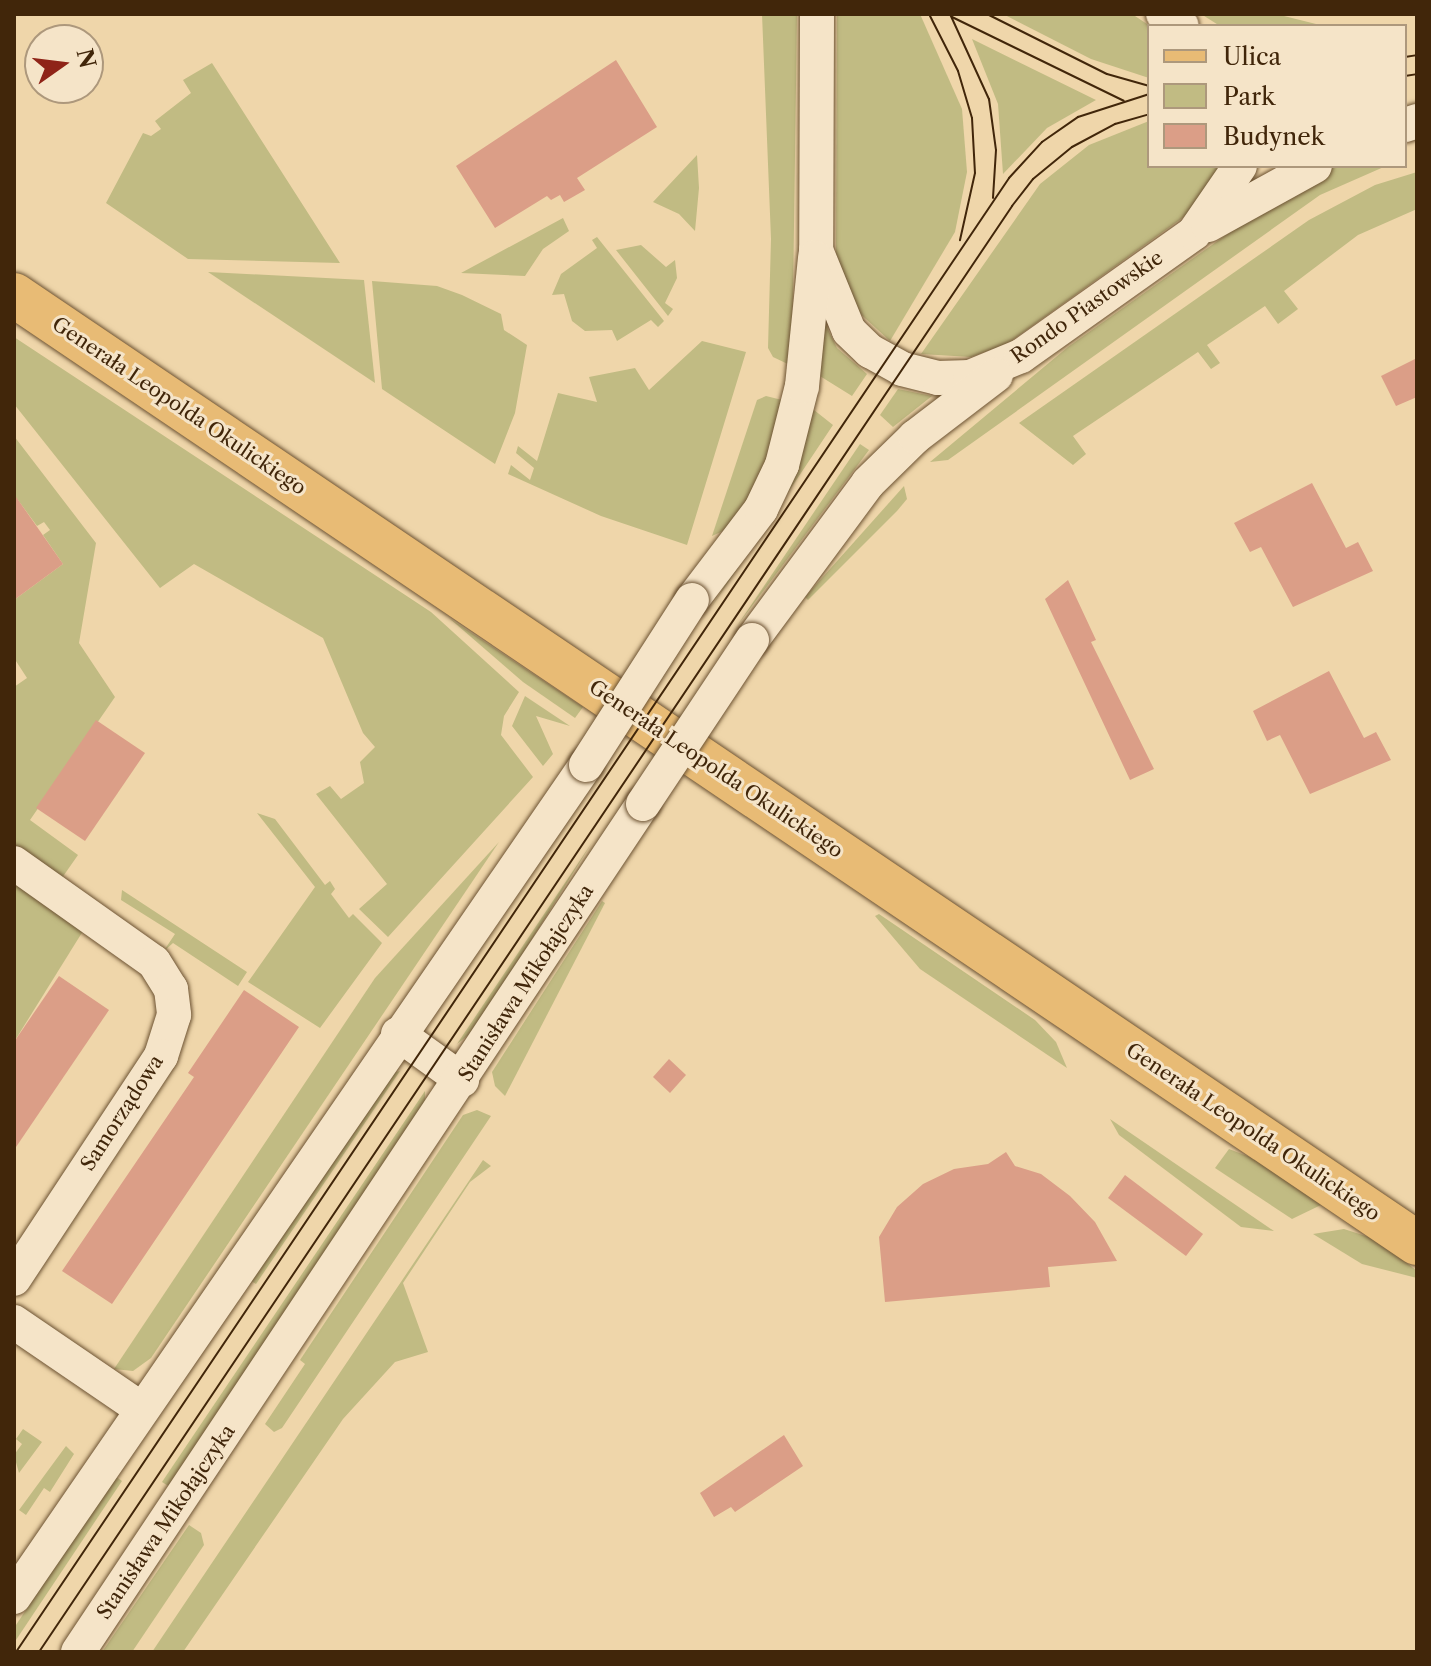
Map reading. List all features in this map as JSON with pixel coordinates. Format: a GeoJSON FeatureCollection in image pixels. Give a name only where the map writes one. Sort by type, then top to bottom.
{"type":"FeatureCollection","features":[{"type":"Feature","properties":{"kind":"main road","name":"Generała Leopolda Okulickiego"},"geometry":{"type":"LineString","coordinates":[[14,295],[1417,1243]]}},
{"type":"Feature","properties":{"kind":"street","name":"Rondo Piastowskie"},"geometry":{"type":"LineString","coordinates":[[817,14],[816,250],[849,331],[885,361],[922,375],[951,379],[993,370],[1021,356],[1194,233],[1239,168]]}},
{"type":"Feature","properties":{"kind":"street"},"geometry":{"type":"LineString","coordinates":[[1194,233],[1311,168]]}},
{"type":"Feature","properties":{"kind":"street"},"geometry":{"type":"LineString","coordinates":[[14,1597],[140,1408],[586,765],[692,600],[752,522],[782,465],[802,386],[816,250]]}},
{"type":"Feature","properties":{"kind":"street","name":"Stanisława Mikołajczyka"},"geometry":{"type":"LineString","coordinates":[[78,1652],[462,1080],[752,640],[868,483],[915,437],[1021,356]]}},
{"type":"Feature","properties":{"kind":"street","name":"Samorządowa"},"geometry":{"type":"LineString","coordinates":[[14,863],[154,962],[168,982],[174,1007],[161,1056],[14,1279]]}},
{"type":"Feature","properties":{"kind":"street"},"geometry":{"type":"LineString","coordinates":[[398,1034],[462,1080]]}},
{"type":"Feature","properties":{"kind":"street"},"geometry":{"type":"LineString","coordinates":[[14,1322],[140,1408]]}},
{"type":"Feature","properties":{"kind":"green space"},"geometry":{"type":"Polygon","coordinates":[[[762,14],[797,14],[792,366],[773,357],[768,348],[771,239],[762,14]]]}},
{"type":"Feature","properties":{"kind":"green space"},"geometry":{"type":"Polygon","coordinates":[[[837,14],[920,14],[962,109],[967,172],[955,232],[890,341],[855,309],[836,260],[837,14]]]}},
{"type":"Feature","properties":{"kind":"green space"},"geometry":{"type":"Polygon","coordinates":[[[1003,14],[1132,14],[1147,24],[1147,77],[1091,59],[1003,14]]]}},
{"type":"Feature","properties":{"kind":"green space"},"geometry":{"type":"Polygon","coordinates":[[[1201,14],[1276,14],[1316,24],[1217,24],[1201,14]]]}},
{"type":"Feature","properties":{"kind":"green space"},"geometry":{"type":"Polygon","coordinates":[[[972,39],[1096,100],[1047,128],[1003,174],[998,104],[972,39]]]}},
{"type":"Feature","properties":{"kind":"green space"},"geometry":{"type":"Polygon","coordinates":[[[212,63],[340,263],[188,259],[106,203],[143,133],[151,136],[161,129],[155,121],[191,93],[183,80],[212,63]]]}},
{"type":"Feature","properties":{"kind":"green space"},"geometry":{"type":"Polygon","coordinates":[[[1147,122],[1147,168],[1219,168],[1192,211],[1007,344],[971,357],[921,354],[1040,184],[1089,145],[1147,122]]]}},
{"type":"Feature","properties":{"kind":"green space"},"geometry":{"type":"Polygon","coordinates":[[[697,155],[699,188],[695,231],[679,214],[653,202],[697,155]]]}},
{"type":"Feature","properties":{"kind":"green space"},"geometry":{"type":"Polygon","coordinates":[[[1332,168],[1381,168],[1320,195],[948,460],[930,462],[1068,347],[1281,196],[1332,168]]]}},
{"type":"Feature","properties":{"kind":"green space"},"geometry":{"type":"Polygon","coordinates":[[[1417,172],[1417,209],[1358,235],[1284,291],[1298,309],[1278,324],[1265,306],[1207,345],[1220,363],[1211,369],[1198,352],[1073,436],[1086,454],[1073,465],[1019,423],[1309,220],[1375,185],[1417,172]]]}},
{"type":"Feature","properties":{"kind":"green space"},"geometry":{"type":"Polygon","coordinates":[[[563,218],[569,231],[543,249],[525,276],[461,273],[563,218]]]}},
{"type":"Feature","properties":{"kind":"green space"},"geometry":{"type":"Polygon","coordinates":[[[597,237],[664,321],[658,327],[651,320],[617,341],[612,330],[585,331],[572,321],[564,294],[552,295],[561,274],[597,248],[592,240],[597,237]]]}},
{"type":"Feature","properties":{"kind":"green space"},"geometry":{"type":"Polygon","coordinates":[[[641,245],[666,267],[675,260],[677,278],[665,303],[673,309],[668,316],[616,250],[641,245]]]}},
{"type":"Feature","properties":{"kind":"green space"},"geometry":{"type":"Polygon","coordinates":[[[208,272],[364,280],[375,383],[208,272]]]}},
{"type":"Feature","properties":{"kind":"green space"},"geometry":{"type":"Polygon","coordinates":[[[372,281],[437,286],[462,295],[501,314],[504,330],[527,345],[515,413],[495,464],[382,389],[372,281]]]}},
{"type":"Feature","properties":{"kind":"green space"},"geometry":{"type":"Polygon","coordinates":[[[817,307],[837,348],[867,374],[852,396],[815,373],[817,307]]]}},
{"type":"Feature","properties":{"kind":"green space"},"geometry":{"type":"Polygon","coordinates":[[[14,337],[431,612],[519,692],[504,716],[501,735],[533,777],[388,937],[359,909],[387,884],[316,794],[330,786],[341,799],[364,783],[360,762],[375,747],[363,733],[323,638],[194,564],[160,588],[14,404],[14,337]]]}},
{"type":"Feature","properties":{"kind":"green space"},"geometry":{"type":"Polygon","coordinates":[[[702,341],[746,352],[687,545],[601,516],[508,474],[511,465],[530,480],[534,468],[516,453],[518,446],[537,461],[558,393],[597,402],[589,377],[635,368],[649,390],[702,341]]]}},
{"type":"Feature","properties":{"kind":"green space"},"geometry":{"type":"Polygon","coordinates":[[[898,389],[932,396],[893,427],[880,415],[898,389]]]}},
{"type":"Feature","properties":{"kind":"green space"},"geometry":{"type":"Polygon","coordinates":[[[766,396],[786,401],[770,454],[734,526],[712,536],[757,400],[766,396]]]}},
{"type":"Feature","properties":{"kind":"green space"},"geometry":{"type":"Polygon","coordinates":[[[809,406],[833,425],[711,608],[773,509],[809,406]]]}},
{"type":"Feature","properties":{"kind":"green space"},"geometry":{"type":"Polygon","coordinates":[[[14,436],[96,543],[79,643],[115,697],[30,820],[78,855],[57,885],[14,855],[14,687],[27,678],[14,658],[14,600],[63,564],[43,535],[50,530],[44,522],[37,526],[18,500],[14,501],[14,436]]]}},
{"type":"Feature","properties":{"kind":"green space"},"geometry":{"type":"Polygon","coordinates":[[[860,444],[869,450],[737,626],[860,444]]]}},
{"type":"Feature","properties":{"kind":"green space"},"geometry":{"type":"Polygon","coordinates":[[[904,486],[907,499],[897,511],[808,600],[805,597],[904,486]]]}},
{"type":"Feature","properties":{"kind":"green space"},"geometry":{"type":"Polygon","coordinates":[[[449,618],[583,707],[575,718],[523,682],[449,618]]]}},
{"type":"Feature","properties":{"kind":"green space"},"geometry":{"type":"Polygon","coordinates":[[[525,696],[570,726],[536,716],[553,754],[543,766],[512,726],[525,696]]]}},
{"type":"Feature","properties":{"kind":"green space"},"geometry":{"type":"Polygon","coordinates":[[[257,813],[275,819],[325,885],[330,881],[335,889],[331,894],[349,918],[353,914],[382,943],[320,1028],[248,982],[315,887],[257,813]]]}},
{"type":"Feature","properties":{"kind":"green space"},"geometry":{"type":"Polygon","coordinates":[[[593,841],[476,1029],[457,1044],[593,841]]]}},
{"type":"Feature","properties":{"kind":"green space"},"geometry":{"type":"Polygon","coordinates":[[[499,842],[151,1358],[133,1371],[114,1369],[375,978],[499,842]]]}},
{"type":"Feature","properties":{"kind":"green space"},"geometry":{"type":"Polygon","coordinates":[[[14,874],[88,923],[14,1042],[14,874]]]}},
{"type":"Feature","properties":{"kind":"green space"},"geometry":{"type":"Polygon","coordinates":[[[122,890],[247,972],[238,986],[173,943],[163,952],[175,934],[121,900],[122,890]]]}},
{"type":"Feature","properties":{"kind":"green space"},"geometry":{"type":"Polygon","coordinates":[[[602,901],[605,903],[505,1096],[495,1086],[492,1072],[602,901]]]}},
{"type":"Feature","properties":{"kind":"green space"},"geometry":{"type":"Polygon","coordinates":[[[879,914],[1035,1020],[1056,1042],[1067,1068],[920,969],[875,916],[879,914]]]}},
{"type":"Feature","properties":{"kind":"green space"},"geometry":{"type":"Polygon","coordinates":[[[400,1071],[256,1284],[248,1279],[392,1073],[400,1071]]]}},
{"type":"Feature","properties":{"kind":"green space"},"geometry":{"type":"Polygon","coordinates":[[[425,1091],[425,1101],[170,1487],[162,1482],[425,1091]]]}},
{"type":"Feature","properties":{"kind":"green space"},"geometry":{"type":"Polygon","coordinates":[[[477,1110],[491,1116],[282,1428],[274,1432],[265,1424],[305,1364],[300,1360],[463,1115],[477,1110]]]}},
{"type":"Feature","properties":{"kind":"green space"},"geometry":{"type":"Polygon","coordinates":[[[1110,1119],[1274,1231],[1241,1227],[1119,1135],[1110,1119]]]}},
{"type":"Feature","properties":{"kind":"green space"},"geometry":{"type":"Polygon","coordinates":[[[1229,1149],[1268,1164],[1323,1204],[1292,1219],[1215,1168],[1229,1149]]]}},
{"type":"Feature","properties":{"kind":"green space"},"geometry":{"type":"Polygon","coordinates":[[[483,1160],[491,1166],[470,1182],[403,1283],[428,1352],[395,1362],[343,1419],[183,1652],[152,1652],[483,1160]]]}},
{"type":"Feature","properties":{"kind":"green space"},"geometry":{"type":"Polygon","coordinates":[[[1344,1229],[1378,1240],[1417,1271],[1417,1278],[1362,1264],[1313,1234],[1344,1229]]]}},
{"type":"Feature","properties":{"kind":"green space"},"geometry":{"type":"Polygon","coordinates":[[[23,1429],[42,1442],[19,1473],[14,1455],[22,1444],[16,1439],[23,1429]]]}},
{"type":"Feature","properties":{"kind":"green space"},"geometry":{"type":"Polygon","coordinates":[[[66,1446],[74,1454],[50,1492],[44,1488],[26,1515],[19,1510],[66,1446]]]}},
{"type":"Feature","properties":{"kind":"green space"},"geometry":{"type":"Polygon","coordinates":[[[115,1476],[122,1481],[14,1643],[14,1628],[115,1476]]]}},
{"type":"Feature","properties":{"kind":"green space"},"geometry":{"type":"Polygon","coordinates":[[[189,1525],[201,1533],[204,1545],[132,1652],[102,1652],[189,1525]]]}},
{"type":"Feature","properties":{"kind":"building"},"geometry":{"type":"Polygon","coordinates":[[[616,60],[657,127],[577,178],[585,190],[564,202],[560,195],[551,200],[547,196],[495,228],[456,166],[616,60]]]}},
{"type":"Feature","properties":{"kind":"building"},"geometry":{"type":"Polygon","coordinates":[[[1417,358],[1417,397],[1396,406],[1381,376],[1417,358]]]}},
{"type":"Feature","properties":{"kind":"building"},"geometry":{"type":"Polygon","coordinates":[[[1312,483],[1346,548],[1358,542],[1373,571],[1293,607],[1261,547],[1250,552],[1234,523],[1312,483]]]}},
{"type":"Feature","properties":{"kind":"building"},"geometry":{"type":"Polygon","coordinates":[[[14,494],[63,564],[14,600],[14,494]]]}},
{"type":"Feature","properties":{"kind":"building"},"geometry":{"type":"Polygon","coordinates":[[[1068,580],[1096,640],[1091,642],[1154,769],[1130,780],[1045,599],[1068,580]]]}},
{"type":"Feature","properties":{"kind":"building"},"geometry":{"type":"Polygon","coordinates":[[[1329,671],[1364,738],[1376,732],[1391,760],[1310,794],[1280,735],[1267,741],[1253,711],[1329,671]]]}},
{"type":"Feature","properties":{"kind":"building"},"geometry":{"type":"Polygon","coordinates":[[[96,720],[145,753],[85,841],[36,808],[96,720]]]}},
{"type":"Feature","properties":{"kind":"building"},"geometry":{"type":"Polygon","coordinates":[[[59,976],[109,1010],[14,1150],[14,1042],[59,976]]]}},
{"type":"Feature","properties":{"kind":"building"},"geometry":{"type":"Polygon","coordinates":[[[244,990],[299,1027],[112,1304],[62,1271],[194,1077],[188,1073],[244,990]]]}},
{"type":"Feature","properties":{"kind":"building"},"geometry":{"type":"Polygon","coordinates":[[[669,1059],[686,1075],[670,1093],[653,1077],[669,1059]]]}},
{"type":"Feature","properties":{"kind":"building"},"geometry":{"type":"Polygon","coordinates":[[[1006,1152],[1015,1166],[1041,1174],[1070,1196],[1095,1222],[1117,1261],[1048,1267],[1050,1287],[885,1302],[879,1237],[897,1207],[923,1184],[954,1169],[988,1164],[1006,1152]]]}},
{"type":"Feature","properties":{"kind":"building"},"geometry":{"type":"Polygon","coordinates":[[[1125,1175],[1203,1234],[1186,1256],[1108,1198],[1125,1175]]]}},
{"type":"Feature","properties":{"kind":"building"},"geometry":{"type":"Polygon","coordinates":[[[784,1435],[803,1466],[735,1512],[731,1507],[714,1517],[700,1493],[784,1435]]]}},
{"type":"Feature","properties":{"kind":"tram line"},"geometry":{"type":"LineString","coordinates":[[929,14],[958,71],[972,118],[975,173],[960,240]]}},
{"type":"Feature","properties":{"kind":"tram line"},"geometry":{"type":"LineString","coordinates":[[950,14],[989,99],[996,150],[993,198]]}},
{"type":"Feature","properties":{"kind":"tram line"},"geometry":{"type":"LineString","coordinates":[[987,14],[1107,74],[1147,85]]}},
{"type":"Feature","properties":{"kind":"tram line"},"geometry":{"type":"LineString","coordinates":[[952,17],[1124,101]]}},
{"type":"Feature","properties":{"kind":"tram line"},"geometry":{"type":"LineString","coordinates":[[1407,57],[1417,55]]}},
{"type":"Feature","properties":{"kind":"tram line"},"geometry":{"type":"LineString","coordinates":[[1407,76],[1417,74]]}},
{"type":"Feature","properties":{"kind":"tram line"},"geometry":{"type":"LineString","coordinates":[[16,1652],[1009,178],[1042,142],[1078,117],[1147,95]]}},
{"type":"Feature","properties":{"kind":"tram line"},"geometry":{"type":"LineString","coordinates":[[39,1652],[1012,206],[1033,179],[1072,147],[1115,124],[1147,115]]}}]}
